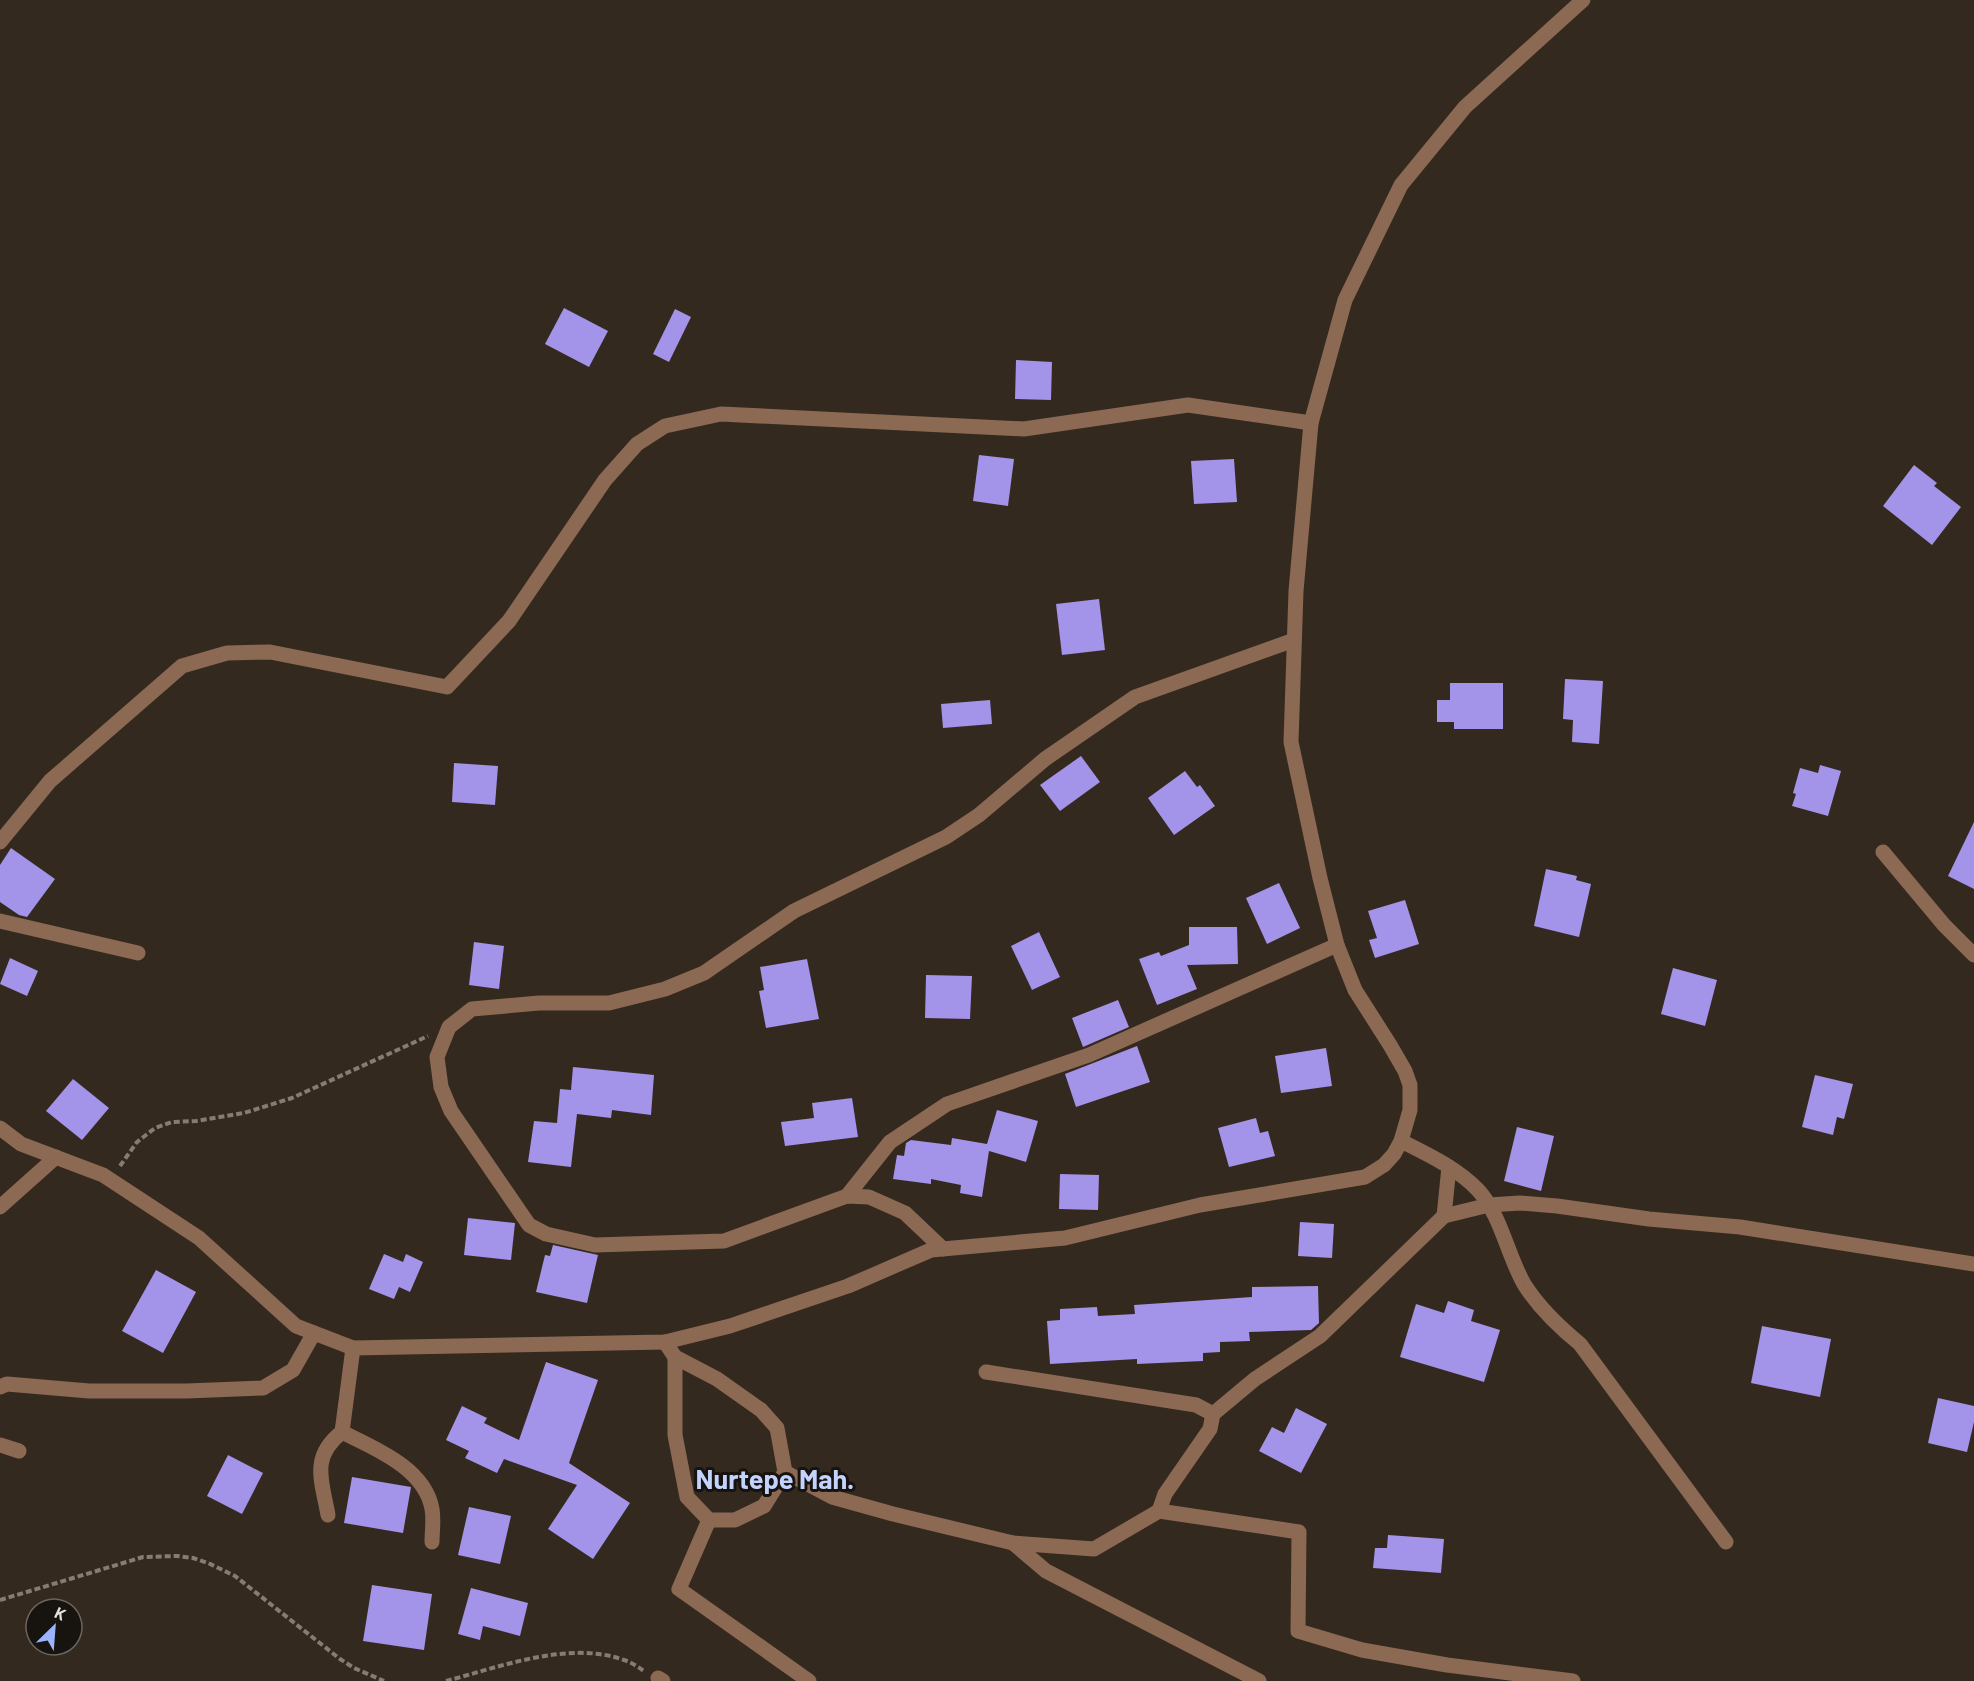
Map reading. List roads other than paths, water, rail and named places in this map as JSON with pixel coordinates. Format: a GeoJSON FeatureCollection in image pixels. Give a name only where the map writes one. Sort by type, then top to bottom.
{"type":"FeatureCollection","features":[{"type":"Feature","properties":{"kind":"street"},"geometry":{"type":"LineString","coordinates":[[0,1128],[21,1144],[104,1174],[199,1238],[296,1326],[353,1348],[666,1342],[730,1326],[848,1286],[931,1250],[1065,1238],[1200,1205],[1365,1177],[1384,1166],[1401,1141],[1410,1110],[1410,1085],[1390,1045],[1355,990],[1337,945],[1291,742],[1296,591],[1311,423],[1345,300],[1401,185],[1465,106],[1583,0]]}},
{"type":"Feature","properties":{"kind":"street"},"geometry":{"type":"LineString","coordinates":[[0,842],[50,781],[182,666],[227,653],[270,652],[447,687],[510,621],[605,480],[637,444],[665,426],[721,414],[1024,429],[1188,405],[1311,423]]}},
{"type":"Feature","properties":{"kind":"street"},"geometry":{"type":"LineString","coordinates":[[943,1249],[905,1213],[870,1197],[847,1196],[724,1241],[595,1245],[546,1234],[530,1225],[451,1111],[441,1087],[437,1057],[448,1027],[472,1009],[539,1003],[609,1003],[665,989],[704,973],[794,911],[946,837],[979,815],[1046,759],[1135,697],[1294,640]]}},
{"type":"Feature","properties":{"kind":"street"},"geometry":{"type":"LineString","coordinates":[[1883,852],[1944,925],[1974,955]]}},
{"type":"Feature","properties":{"kind":"street"},"geometry":{"type":"LineString","coordinates":[[0,921],[138,953]]}},
{"type":"Feature","properties":{"kind":"street"},"geometry":{"type":"LineString","coordinates":[[847,1196],[890,1142],[947,1104],[1089,1055],[1337,945]]}},
{"type":"Feature","properties":{"kind":"street"},"geometry":{"type":"LineString","coordinates":[[1401,1141],[1449,1167],[1477,1189],[1489,1205],[1524,1283],[1553,1322],[1580,1344],[1726,1542]]}},
{"type":"Feature","properties":{"kind":"street"},"geometry":{"type":"LineString","coordinates":[[0,1207],[56,1157]]}},
{"type":"Feature","properties":{"kind":"street"},"geometry":{"type":"LineString","coordinates":[[1444,1216],[1449,1167]]}},
{"type":"Feature","properties":{"kind":"street"},"geometry":{"type":"LineString","coordinates":[[1159,1511],[1165,1494],[1210,1429],[1213,1414],[1255,1379],[1320,1336],[1444,1216],[1489,1205],[1520,1203],[1557,1206],[1649,1219],[1740,1227],[1974,1264]]}},
{"type":"Feature","properties":{"kind":"street"},"geometry":{"type":"LineString","coordinates":[[0,1387],[7,1384],[89,1391],[263,1388],[293,1370],[314,1333]]}},
{"type":"Feature","properties":{"kind":"street"},"geometry":{"type":"LineString","coordinates":[[666,1342],[675,1357],[675,1435],[687,1497],[709,1520],[735,1520],[764,1506],[786,1472],[777,1428],[761,1410],[717,1378],[675,1357]]}},
{"type":"Feature","properties":{"kind":"street"},"geometry":{"type":"LineString","coordinates":[[328,1515],[320,1467],[323,1452],[331,1440],[342,1432],[353,1348]]}},
{"type":"Feature","properties":{"kind":"street"},"geometry":{"type":"LineString","coordinates":[[986,1372],[1196,1405],[1213,1414]]}},
{"type":"Feature","properties":{"kind":"street"},"geometry":{"type":"LineString","coordinates":[[342,1432],[401,1464],[419,1483],[432,1509],[432,1542]]}},
{"type":"Feature","properties":{"kind":"street"},"geometry":{"type":"LineString","coordinates":[[0,1445],[19,1451]]}},
{"type":"Feature","properties":{"kind":"street"},"geometry":{"type":"LineString","coordinates":[[786,1472],[832,1497],[1013,1543],[1094,1550],[1159,1511],[1299,1532],[1298,1631],[1362,1650],[1447,1665],[1573,1681]]}},
{"type":"Feature","properties":{"kind":"street"},"geometry":{"type":"LineString","coordinates":[[709,1520],[679,1589],[809,1681]]}},
{"type":"Feature","properties":{"kind":"street"},"geometry":{"type":"LineString","coordinates":[[1013,1543],[1046,1571],[1259,1681]]}},
{"type":"Feature","properties":{"kind":"district","name":"Nurtepe Mah."},"geometry":{"type":"Point","coordinates":[775,1480]}}]}
